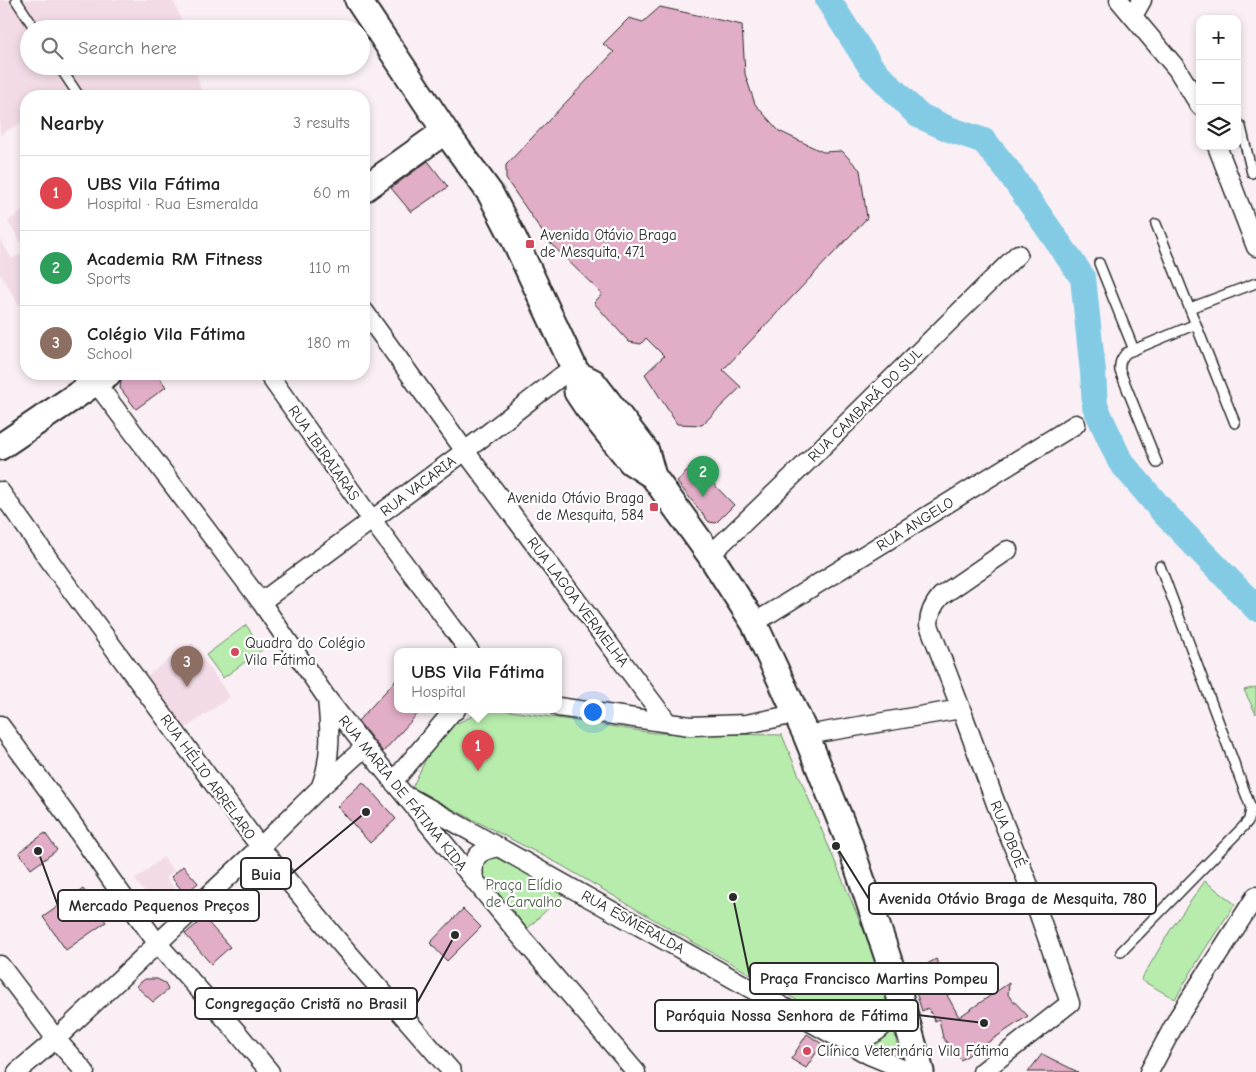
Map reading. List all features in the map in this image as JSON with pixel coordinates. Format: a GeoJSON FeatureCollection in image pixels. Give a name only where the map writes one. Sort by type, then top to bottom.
{"type":"FeatureCollection","features":[{"type":"Feature","properties":{"kind":"main road"},"geometry":{"type":"LineString","coordinates":[[358,0],[445,131],[490,193],[514,239],[575,370],[577,392],[631,462],[653,476],[710,555],[754,623],[801,725],[848,839],[899,993],[921,1072]]}},
{"type":"Feature","properties":{"kind":"main road"},"geometry":{"type":"LineString","coordinates":[[370,185],[445,131]]}},
{"type":"Feature","properties":{"kind":"main road"},"geometry":{"type":"LineString","coordinates":[[0,447],[100,380]]}},
{"type":"Feature","properties":{"kind":"street"},"geometry":{"type":"LineString","coordinates":[[1118,0],[1177,69],[1199,105]]}},
{"type":"Feature","properties":{"kind":"street"},"geometry":{"type":"LineString","coordinates":[[1132,16],[1142,0]]}},
{"type":"Feature","properties":{"kind":"street"},"geometry":{"type":"LineString","coordinates":[[1219,150],[1255,243]]}},
{"type":"Feature","properties":{"kind":"street"},"geometry":{"type":"LineString","coordinates":[[1237,199],[1256,209]]}},
{"type":"Feature","properties":{"kind":"street","name":"RUA CAMBARÁ DO SUL"},"geometry":{"type":"LineString","coordinates":[[710,555],[1018,254]]}},
{"type":"Feature","properties":{"kind":"street","name":"RUA LAGOA VERMELHA"},"geometry":{"type":"LineString","coordinates":[[370,319],[465,451],[668,723]]}},
{"type":"Feature","properties":{"kind":"street","name":"RUA VACARIA"},"geometry":{"type":"LineString","coordinates":[[261,602],[575,370]]}},
{"type":"Feature","properties":{"kind":"street","name":"RUA MARIA DE FÁTIMA KIDA"},"geometry":{"type":"LineString","coordinates":[[103,380],[261,602],[326,697],[521,938],[636,1072]]}},
{"type":"Feature","properties":{"kind":"street","name":"RUA IBIRAIARAS"},"geometry":{"type":"LineString","coordinates":[[272,380],[372,520],[467,648]]}},
{"type":"Feature","properties":{"kind":"street","name":"RUA ANGELO"},"geometry":{"type":"LineString","coordinates":[[754,623],[1076,424]]}},
{"type":"Feature","properties":{"kind":"street","name":"RUA HÉLIO ARRELARO"},"geometry":{"type":"LineString","coordinates":[[0,491],[260,848],[452,1072]]}},
{"type":"Feature","properties":{"kind":"street"},"geometry":{"type":"LineString","coordinates":[[562,708],[690,726],[801,725],[961,708],[929,625],[929,615],[934,604],[941,596],[1008,550]]}},
{"type":"Feature","properties":{"kind":"street","name":"RUA MARIA DE FÁTIMA KIDA"},"geometry":{"type":"LineString","coordinates":[[321,787],[328,764],[329,749],[330,730],[326,697]]}},
{"type":"Feature","properties":{"kind":"street","name":"RUA OBOÉ"},"geometry":{"type":"LineString","coordinates":[[961,708],[996,804],[1028,883],[1070,1004],[982,1072]]}},
{"type":"Feature","properties":{"kind":"street"},"geometry":{"type":"LineString","coordinates":[[397,787],[451,713]]}},
{"type":"Feature","properties":{"kind":"street"},"geometry":{"type":"LineString","coordinates":[[0,725],[158,944],[270,1072]]}},
{"type":"Feature","properties":{"kind":"street"},"geometry":{"type":"LineString","coordinates":[[17,1072],[56,1039],[158,944],[365,747]]}},
{"type":"Feature","properties":{"kind":"street","name":"RUA ESMERALDA"},"geometry":{"type":"LineString","coordinates":[[397,787],[499,847],[869,1055],[910,1072]]}},
{"type":"Feature","properties":{"kind":"street"},"geometry":{"type":"LineString","coordinates":[[474,881],[473,867],[480,852],[499,847]]}},
{"type":"Feature","properties":{"kind":"street"},"geometry":{"type":"LineString","coordinates":[[1149,1072],[1179,1016],[1253,910]]}},
{"type":"Feature","properties":{"kind":"street"},"geometry":{"type":"LineString","coordinates":[[0,965],[56,1039],[85,1072]]}},
{"type":"Feature","properties":{"kind":"street","name":"RUA ESMERALDA"},"geometry":{"type":"LineString","coordinates":[[839,1037],[858,1040],[877,1032],[888,1022],[899,993]]}},
{"type":"Feature","properties":{"kind":"street"},"geometry":{"type":"LineString","coordinates":[[869,1055],[878,1072]]}},
{"type":"Feature","properties":{"kind":"lane"},"geometry":{"type":"LineString","coordinates":[[16,0],[29,20]]}},
{"type":"Feature","properties":{"kind":"lane"},"geometry":{"type":"LineString","coordinates":[[65,75],[75,90]]}},
{"type":"Feature","properties":{"kind":"lane"},"geometry":{"type":"LineString","coordinates":[[1241,127],[1252,173]]}},
{"type":"Feature","properties":{"kind":"lane"},"geometry":{"type":"LineString","coordinates":[[1156,224],[1236,423]]}},
{"type":"Feature","properties":{"kind":"lane"},"geometry":{"type":"LineString","coordinates":[[1099,263],[1134,350]]}},
{"type":"Feature","properties":{"kind":"lane"},"geometry":{"type":"LineString","coordinates":[[1190,308],[1256,282]]}},
{"type":"Feature","properties":{"kind":"lane"},"geometry":{"type":"LineString","coordinates":[[1157,463],[1120,371],[1119,364],[1126,353],[1196,324]]}},
{"type":"Feature","properties":{"kind":"lane"},"geometry":{"type":"LineString","coordinates":[[1120,952],[1243,827],[1249,820],[1251,808],[1160,566]]}},
{"type":"Feature","properties":{"kind":"shaded area"},"geometry":{"type":"Polygon","coordinates":[[[0,0],[173,0],[181,20],[20,20],[20,75],[197,75],[201,90],[20,90],[20,123],[0,135],[0,0]]]}},
{"type":"Feature","properties":{"kind":"shaded area"},"geometry":{"type":"Polygon","coordinates":[[[20,213],[20,241],[8,221],[20,213]]]}},
{"type":"Feature","properties":{"kind":"shaded area"},"geometry":{"type":"Polygon","coordinates":[[[0,240],[12,259],[20,254],[20,306],[0,274],[0,240]]]}},
{"type":"Feature","properties":{"kind":"shaded area"},"geometry":{"type":"Polygon","coordinates":[[[192,643],[230,697],[182,731],[144,678],[192,643]]]}},
{"type":"Feature","properties":{"kind":"shaded area"},"geometry":{"type":"Polygon","coordinates":[[[163,857],[174,871],[166,878],[180,896],[161,912],[135,880],[163,857]]]}},
{"type":"Feature","properties":{"kind":"green space","name":"Quadra do Colégio Vila Fátima"},"geometry":{"type":"Polygon","coordinates":[[[246,625],[263,649],[223,678],[206,655],[246,625]]]}},
{"type":"Feature","properties":{"kind":"green space"},"geometry":{"type":"Polygon","coordinates":[[[1256,687],[1256,714],[1244,690],[1256,687]]]}},
{"type":"Feature","properties":{"kind":"green space"},"geometry":{"type":"Polygon","coordinates":[[[479,713],[524,713],[654,733],[782,735],[892,998],[871,1024],[850,1030],[561,865],[412,788],[428,755],[453,725],[479,713]]]}},
{"type":"Feature","properties":{"kind":"green space","name":"Praça Elídio de Carvalho"},"geometry":{"type":"Polygon","coordinates":[[[498,851],[569,888],[521,935],[474,869],[498,851]]]}},
{"type":"Feature","properties":{"kind":"green space"},"geometry":{"type":"Polygon","coordinates":[[[1205,881],[1235,904],[1175,999],[1141,980],[1171,929],[1205,881]]]}},
{"type":"Feature","properties":{"kind":"green space"},"geometry":{"type":"Polygon","coordinates":[[[889,1030],[894,1031],[900,1061],[860,1045],[889,1030]]]}},
{"type":"Feature","properties":{"kind":"building"},"geometry":{"type":"Polygon","coordinates":[[[660,7],[742,25],[745,74],[755,104],[779,131],[823,152],[842,151],[860,170],[867,218],[723,370],[741,387],[702,425],[677,424],[645,374],[664,356],[646,338],[641,344],[629,342],[594,303],[602,294],[550,243],[506,179],[506,165],[614,52],[603,44],[629,18],[643,22],[660,7]]]}},
{"type":"Feature","properties":{"kind":"building"},"geometry":{"type":"Polygon","coordinates":[[[428,161],[448,187],[411,212],[391,188],[428,161]]]}},
{"type":"Feature","properties":{"kind":"building"},"geometry":{"type":"Polygon","coordinates":[[[161,380],[166,387],[136,409],[120,388],[121,381],[161,380]]]}},
{"type":"Feature","properties":{"kind":"building"},"geometry":{"type":"Polygon","coordinates":[[[693,463],[734,505],[716,523],[709,522],[677,482],[693,463]]]}},
{"type":"Feature","properties":{"kind":"building"},"geometry":{"type":"Polygon","coordinates":[[[394,682],[394,713],[418,713],[383,752],[358,721],[394,682]]]}},
{"type":"Feature","properties":{"kind":"building"},"geometry":{"type":"Polygon","coordinates":[[[363,782],[396,819],[370,843],[337,806],[363,782]]]}},
{"type":"Feature","properties":{"kind":"building"},"geometry":{"type":"Polygon","coordinates":[[[45,833],[57,850],[31,869],[19,852],[45,833]]]}},
{"type":"Feature","properties":{"kind":"building"},"geometry":{"type":"Polygon","coordinates":[[[183,866],[198,883],[185,894],[171,877],[183,866]]]}},
{"type":"Feature","properties":{"kind":"building"},"geometry":{"type":"Polygon","coordinates":[[[83,889],[106,922],[66,950],[43,917],[83,889]]]}},
{"type":"Feature","properties":{"kind":"building"},"geometry":{"type":"Polygon","coordinates":[[[463,909],[481,927],[447,961],[430,943],[463,909]]]}},
{"type":"Feature","properties":{"kind":"building"},"geometry":{"type":"Polygon","coordinates":[[[204,918],[230,947],[211,964],[185,934],[204,918]]]}},
{"type":"Feature","properties":{"kind":"building"},"geometry":{"type":"Polygon","coordinates":[[[936,959],[952,992],[947,995],[959,1017],[1009,983],[1008,995],[1028,1016],[961,1060],[943,1038],[939,1019],[935,1021],[928,1008],[922,1011],[910,974],[936,959]]]}},
{"type":"Feature","properties":{"kind":"building"},"geometry":{"type":"Polygon","coordinates":[[[145,979],[157,979],[165,983],[168,990],[153,1002],[136,986],[145,979]]]}},
{"type":"Feature","properties":{"kind":"building","name":"Clínica Veterinária Vila Fátima"},"geometry":{"type":"Polygon","coordinates":[[[807,1034],[822,1044],[806,1068],[791,1059],[807,1034]]]}},
{"type":"Feature","properties":{"kind":"building"},"geometry":{"type":"Polygon","coordinates":[[[1042,1054],[1078,1072],[1028,1072],[1042,1054]]]}},
{"type":"Feature","properties":{"kind":"waterway"},"geometry":{"type":"LineString","coordinates":[[828,0],[871,67],[918,115],[949,129],[984,141],[1009,172],[1083,278],[1095,406],[1120,461],[1165,514],[1256,608]]}},
{"type":"Feature","properties":{"kind":"place","name":"Avenida Otávio Braga de Mesquita, 471"},"geometry":{"type":"Point","coordinates":[530,244]}},
{"type":"Feature","properties":{"kind":"place","name":"Academia RM Fitness"},"geometry":{"type":"Point","coordinates":[703,497]}},
{"type":"Feature","properties":{"kind":"place","name":"Avenida Otávio Braga de Mesquita, 584"},"geometry":{"type":"Point","coordinates":[654,507]}},
{"type":"Feature","properties":{"kind":"place","name":"Quadra do Colégio Vila Fátima"},"geometry":{"type":"Point","coordinates":[235,652]}},
{"type":"Feature","properties":{"kind":"place","name":"Colégio Vila Fátima"},"geometry":{"type":"Point","coordinates":[187,687]}},
{"type":"Feature","properties":{"kind":"place","name":"UBS Vila Fátima"},"geometry":{"type":"Point","coordinates":[478,771]}},
{"type":"Feature","properties":{"kind":"place","name":"Buia"},"geometry":{"type":"Point","coordinates":[366,812]}},
{"type":"Feature","properties":{"kind":"place","name":"Avenida Otávio Braga de Mesquita, 780"},"geometry":{"type":"Point","coordinates":[836,846]}},
{"type":"Feature","properties":{"kind":"place","name":"Mercado Pequenos Preços"},"geometry":{"type":"Point","coordinates":[38,851]}},
{"type":"Feature","properties":{"kind":"place","name":"Praça Francisco Martins Pompeu"},"geometry":{"type":"Point","coordinates":[733,897]}},
{"type":"Feature","properties":{"kind":"place","name":"Congregação Cristã no Brasil"},"geometry":{"type":"Point","coordinates":[455,935]}},
{"type":"Feature","properties":{"kind":"place","name":"Paróquia Nossa Senhora de Fátima"},"geometry":{"type":"Point","coordinates":[984,1023]}},
{"type":"Feature","properties":{"kind":"place","name":"Clínica Veterinária Vila Fátima"},"geometry":{"type":"Point","coordinates":[807,1051]}}]}
